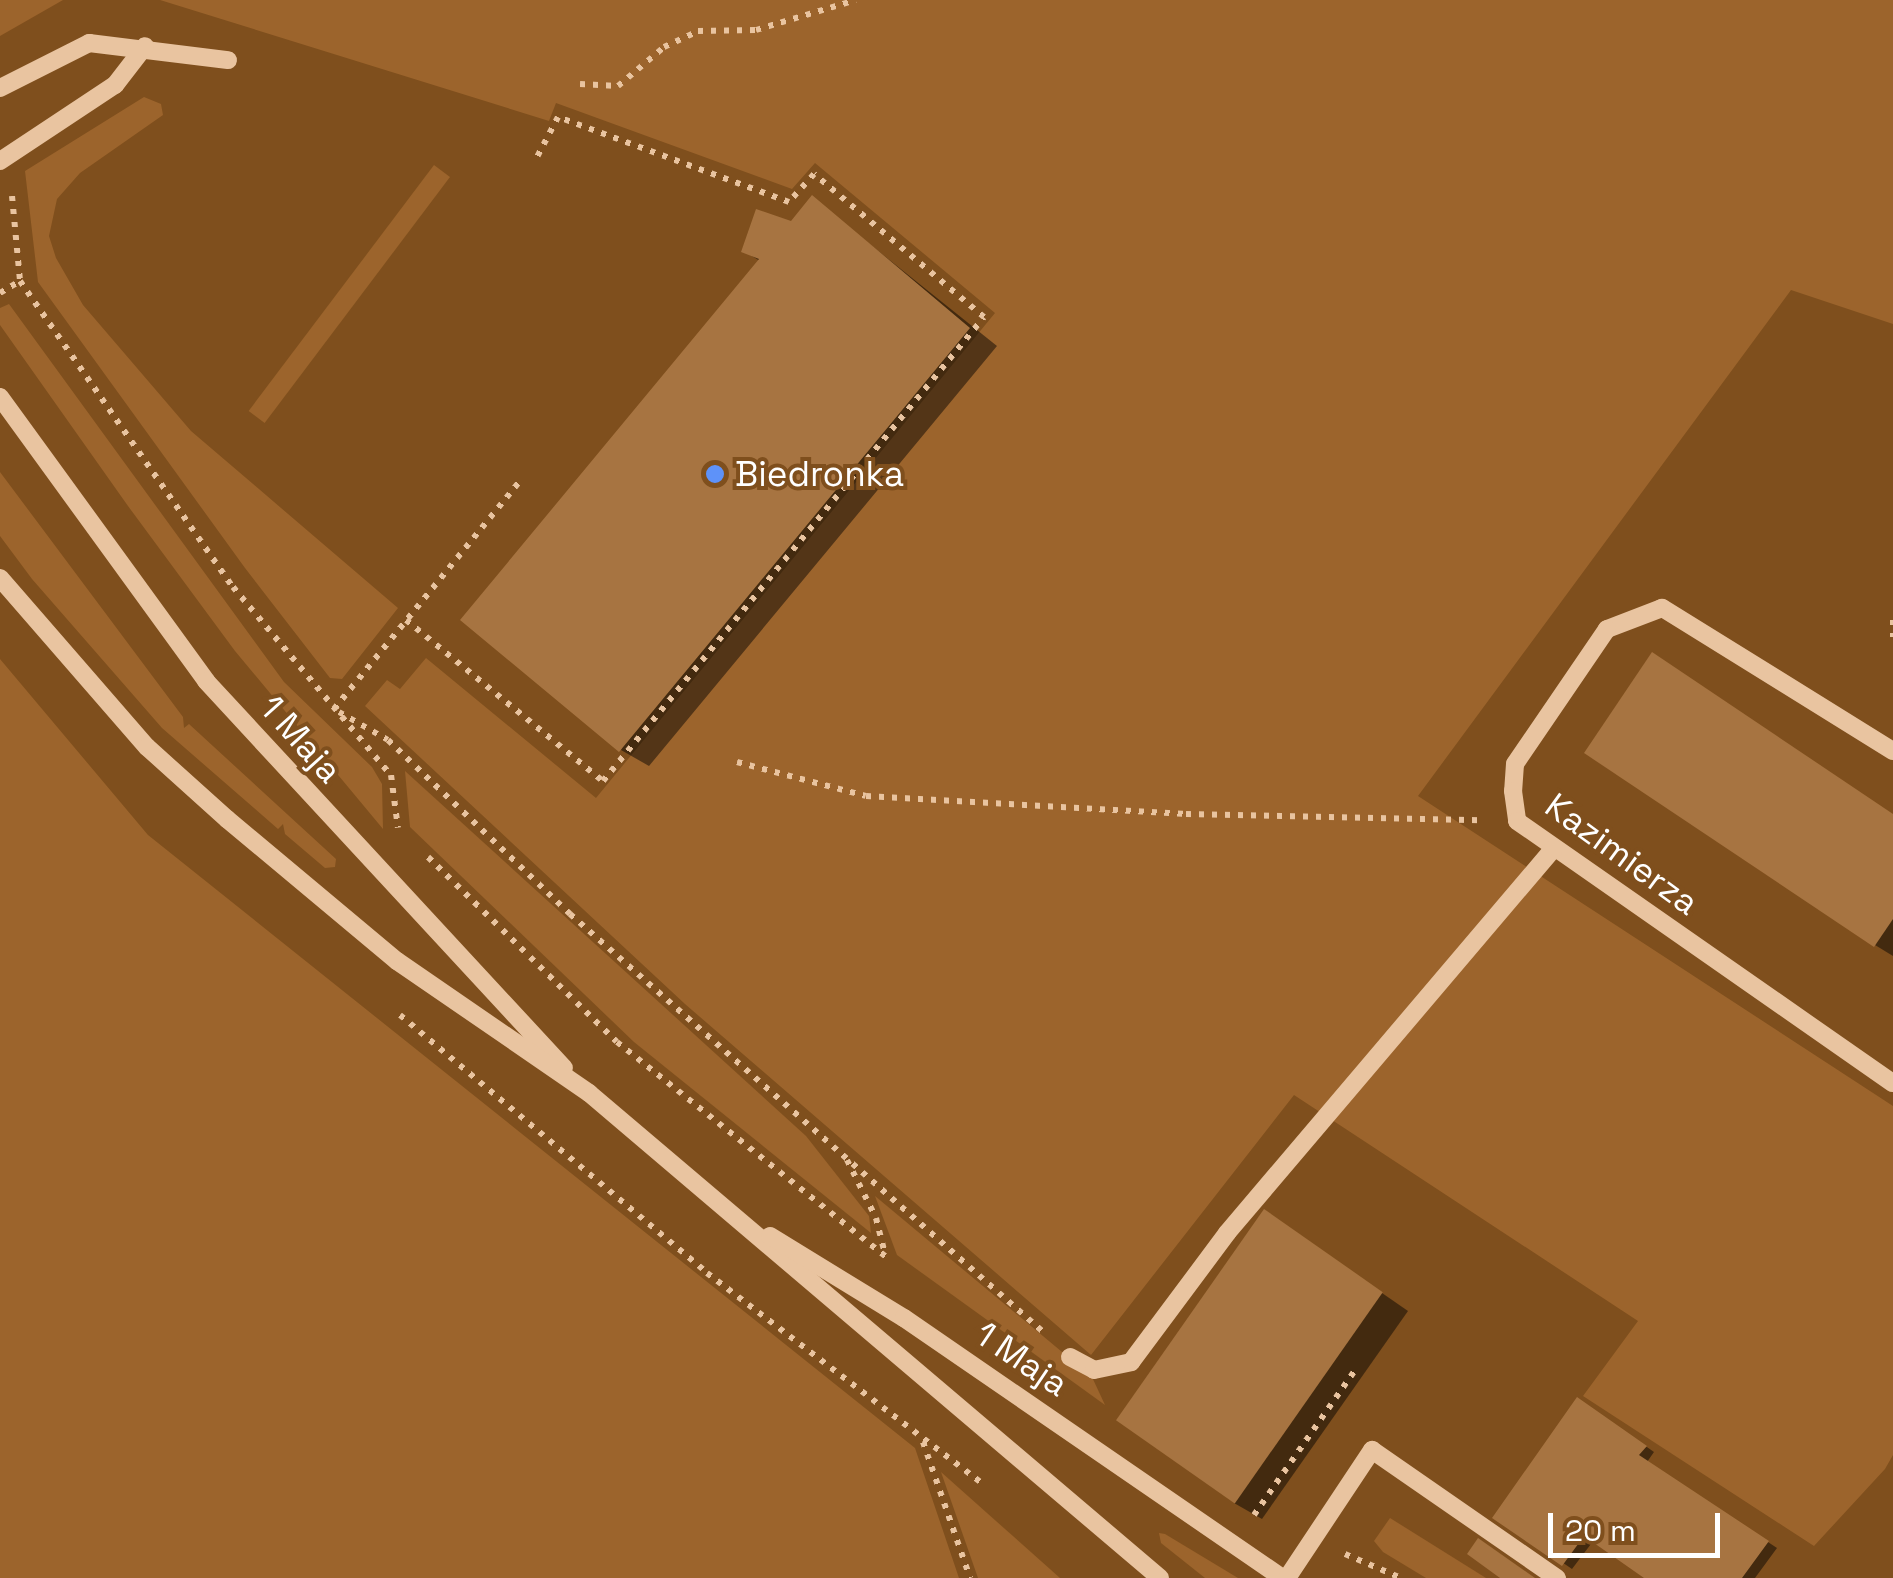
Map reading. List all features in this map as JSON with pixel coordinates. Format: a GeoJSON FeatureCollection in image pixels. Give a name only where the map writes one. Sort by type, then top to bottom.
{"type":"FeatureCollection","features":[{"type":"Feature","properties":{"kind":"street"},"geometry":{"type":"LineString","coordinates":[[0,88],[89,43],[144,46],[228,60]]}},
{"type":"Feature","properties":{"kind":"street"},"geometry":{"type":"LineString","coordinates":[[0,161],[115,85],[144,46]]}},
{"type":"Feature","properties":{"kind":"street","name":"1 Maja"},"geometry":{"type":"LineString","coordinates":[[0,398],[206,681],[589,1094]]}},
{"type":"Feature","properties":{"kind":"street","name":"1 Maja"},"geometry":{"type":"LineString","coordinates":[[0,578],[146,747],[227,819],[397,960],[589,1094],[1160,1578]]}},
{"type":"Feature","properties":{"kind":"street","name":"Kazimierza"},"geometry":{"type":"LineString","coordinates":[[1893,752],[1662,608],[1606,629],[1516,764],[1517,821],[1893,1084]]}},
{"type":"Feature","properties":{"kind":"street"},"geometry":{"type":"LineString","coordinates":[[1070,1357],[1094,1370],[1131,1362],[1227,1233],[1554,848]]}},
{"type":"Feature","properties":{"kind":"street","name":"1 Maja"},"geometry":{"type":"LineString","coordinates":[[718,1204],[904,1318],[1285,1578]]}},
{"type":"Feature","properties":{"kind":"street"},"geometry":{"type":"LineString","coordinates":[[1285,1578],[1372,1450],[1557,1578]]}},
{"type":"Feature","properties":{"kind":"path"},"geometry":{"type":"LineString","coordinates":[[580,84],[618,86],[664,47],[698,31],[756,30],[856,0]]}},
{"type":"Feature","properties":{"kind":"path"},"geometry":{"type":"LineString","coordinates":[[406,620],[603,781],[984,317],[814,174],[789,202],[558,117],[538,157]]}},
{"type":"Feature","properties":{"kind":"path"},"geometry":{"type":"LineString","coordinates":[[12,186],[20,281],[232,587],[391,775],[395,825],[409,839]]}},
{"type":"Feature","properties":{"kind":"path"},"geometry":{"type":"LineString","coordinates":[[0,293],[20,281]]}},
{"type":"Feature","properties":{"kind":"path"},"geometry":{"type":"LineString","coordinates":[[334,709],[519,482]]}},
{"type":"Feature","properties":{"kind":"path"},"geometry":{"type":"LineString","coordinates":[[1893,620],[1893,637]]}},
{"type":"Feature","properties":{"kind":"path"},"geometry":{"type":"LineString","coordinates":[[334,709],[388,740],[570,914],[1070,1357]]}},
{"type":"Feature","properties":{"kind":"path"},"geometry":{"type":"LineString","coordinates":[[736,762],[866,796],[1186,814],[1517,821]]}},
{"type":"Feature","properties":{"kind":"path"},"geometry":{"type":"LineString","coordinates":[[423,852],[617,1042],[886,1256]]}},
{"type":"Feature","properties":{"kind":"path"},"geometry":{"type":"LineString","coordinates":[[392,1009],[707,1273],[987,1487]]}},
{"type":"Feature","properties":{"kind":"path"},"geometry":{"type":"LineString","coordinates":[[844,1154],[876,1218],[904,1318]]}},
{"type":"Feature","properties":{"kind":"path"},"geometry":{"type":"LineString","coordinates":[[1249,1522],[1356,1368]]}},
{"type":"Feature","properties":{"kind":"path"},"geometry":{"type":"LineString","coordinates":[[922,1440],[970,1578]]}},
{"type":"Feature","properties":{"kind":"shaded area"},"geometry":{"type":"Polygon","coordinates":[[[0,0],[63,0],[0,36],[0,0]]]}},
{"type":"Feature","properties":{"kind":"shaded area"},"geometry":{"type":"Polygon","coordinates":[[[160,0],[1893,0],[1893,324],[1791,290],[1418,796],[1893,1106],[1893,1455],[1885,1469],[1814,1546],[1583,1396],[1638,1321],[1294,1095],[1091,1355],[685,1004],[365,706],[387,680],[400,689],[426,658],[596,798],[995,313],[815,163],[792,189],[556,103],[549,121],[160,0]]]}},
{"type":"Feature","properties":{"kind":"shaded area"},"geometry":{"type":"Polygon","coordinates":[[[144,97],[161,104],[163,115],[80,173],[57,199],[49,236],[56,258],[83,305],[191,431],[398,608],[342,679],[330,678],[245,568],[38,282],[25,171],[144,97]]]}},
{"type":"Feature","properties":{"kind":"shaded area"},"geometry":{"type":"Polygon","coordinates":[[[434,165],[450,177],[265,423],[249,411],[434,165]]]}},
{"type":"Feature","properties":{"kind":"shaded area"},"geometry":{"type":"Polygon","coordinates":[[[9,304],[284,682],[372,767],[382,784],[383,829],[235,651],[128,506],[0,325],[0,308],[9,304]]]}},
{"type":"Feature","properties":{"kind":"shaded area"},"geometry":{"type":"Polygon","coordinates":[[[0,472],[183,717],[184,728],[189,724],[336,859],[335,867],[325,868],[285,834],[283,824],[278,829],[162,728],[32,579],[0,536],[0,472]]]}},
{"type":"Feature","properties":{"kind":"shaded area"},"geometry":{"type":"Polygon","coordinates":[[[0,659],[148,835],[915,1448],[959,1578],[0,1578],[0,659]]]}},
{"type":"Feature","properties":{"kind":"shaded area"},"geometry":{"type":"Polygon","coordinates":[[[405,771],[806,1136],[869,1216],[871,1233],[634,1042],[410,827],[405,771]]]}},
{"type":"Feature","properties":{"kind":"shaded area"},"geometry":{"type":"Polygon","coordinates":[[[875,1196],[1092,1377],[1105,1405],[897,1255],[875,1196]]]}},
{"type":"Feature","properties":{"kind":"shaded area"},"geometry":{"type":"Polygon","coordinates":[[[941,1472],[1060,1578],[978,1578],[941,1472]]]}},
{"type":"Feature","properties":{"kind":"shaded area"},"geometry":{"type":"Polygon","coordinates":[[[1390,1518],[1486,1578],[1426,1578],[1383,1552],[1374,1541],[1390,1518]]]}},
{"type":"Feature","properties":{"kind":"shaded area"},"geometry":{"type":"Polygon","coordinates":[[[1159,1533],[1238,1578],[1205,1578],[1161,1543],[1159,1533]]]}},
{"type":"Feature","properties":{"kind":"building","name":"Biedronka"},"geometry":{"type":"Polygon","coordinates":[[[812,195],[970,328],[619,752],[460,620],[759,259],[741,252],[756,209],[791,221],[812,195]]]}},
{"type":"Feature","properties":{"kind":"building"},"geometry":{"type":"Polygon","coordinates":[[[1652,652],[1893,814],[1893,919],[1874,947],[1584,753],[1652,652]]]}},
{"type":"Feature","properties":{"kind":"building"},"geometry":{"type":"Polygon","coordinates":[[[1264,1209],[1383,1292],[1235,1504],[1116,1420],[1264,1209]]]}},
{"type":"Feature","properties":{"kind":"building"},"geometry":{"type":"Polygon","coordinates":[[[1577,1397],[1647,1446],[1639,1455],[1769,1541],[1742,1578],[1644,1578],[1584,1536],[1562,1566],[1492,1518],[1577,1397]]]}},
{"type":"Feature","properties":{"kind":"building"},"geometry":{"type":"Polygon","coordinates":[[[1478,1538],[1535,1578],[1500,1578],[1467,1554],[1478,1538]]]}},
{"type":"Feature","properties":{"kind":"place","name":"Biedronka"},"geometry":{"type":"Point","coordinates":[715,474]}}]}
